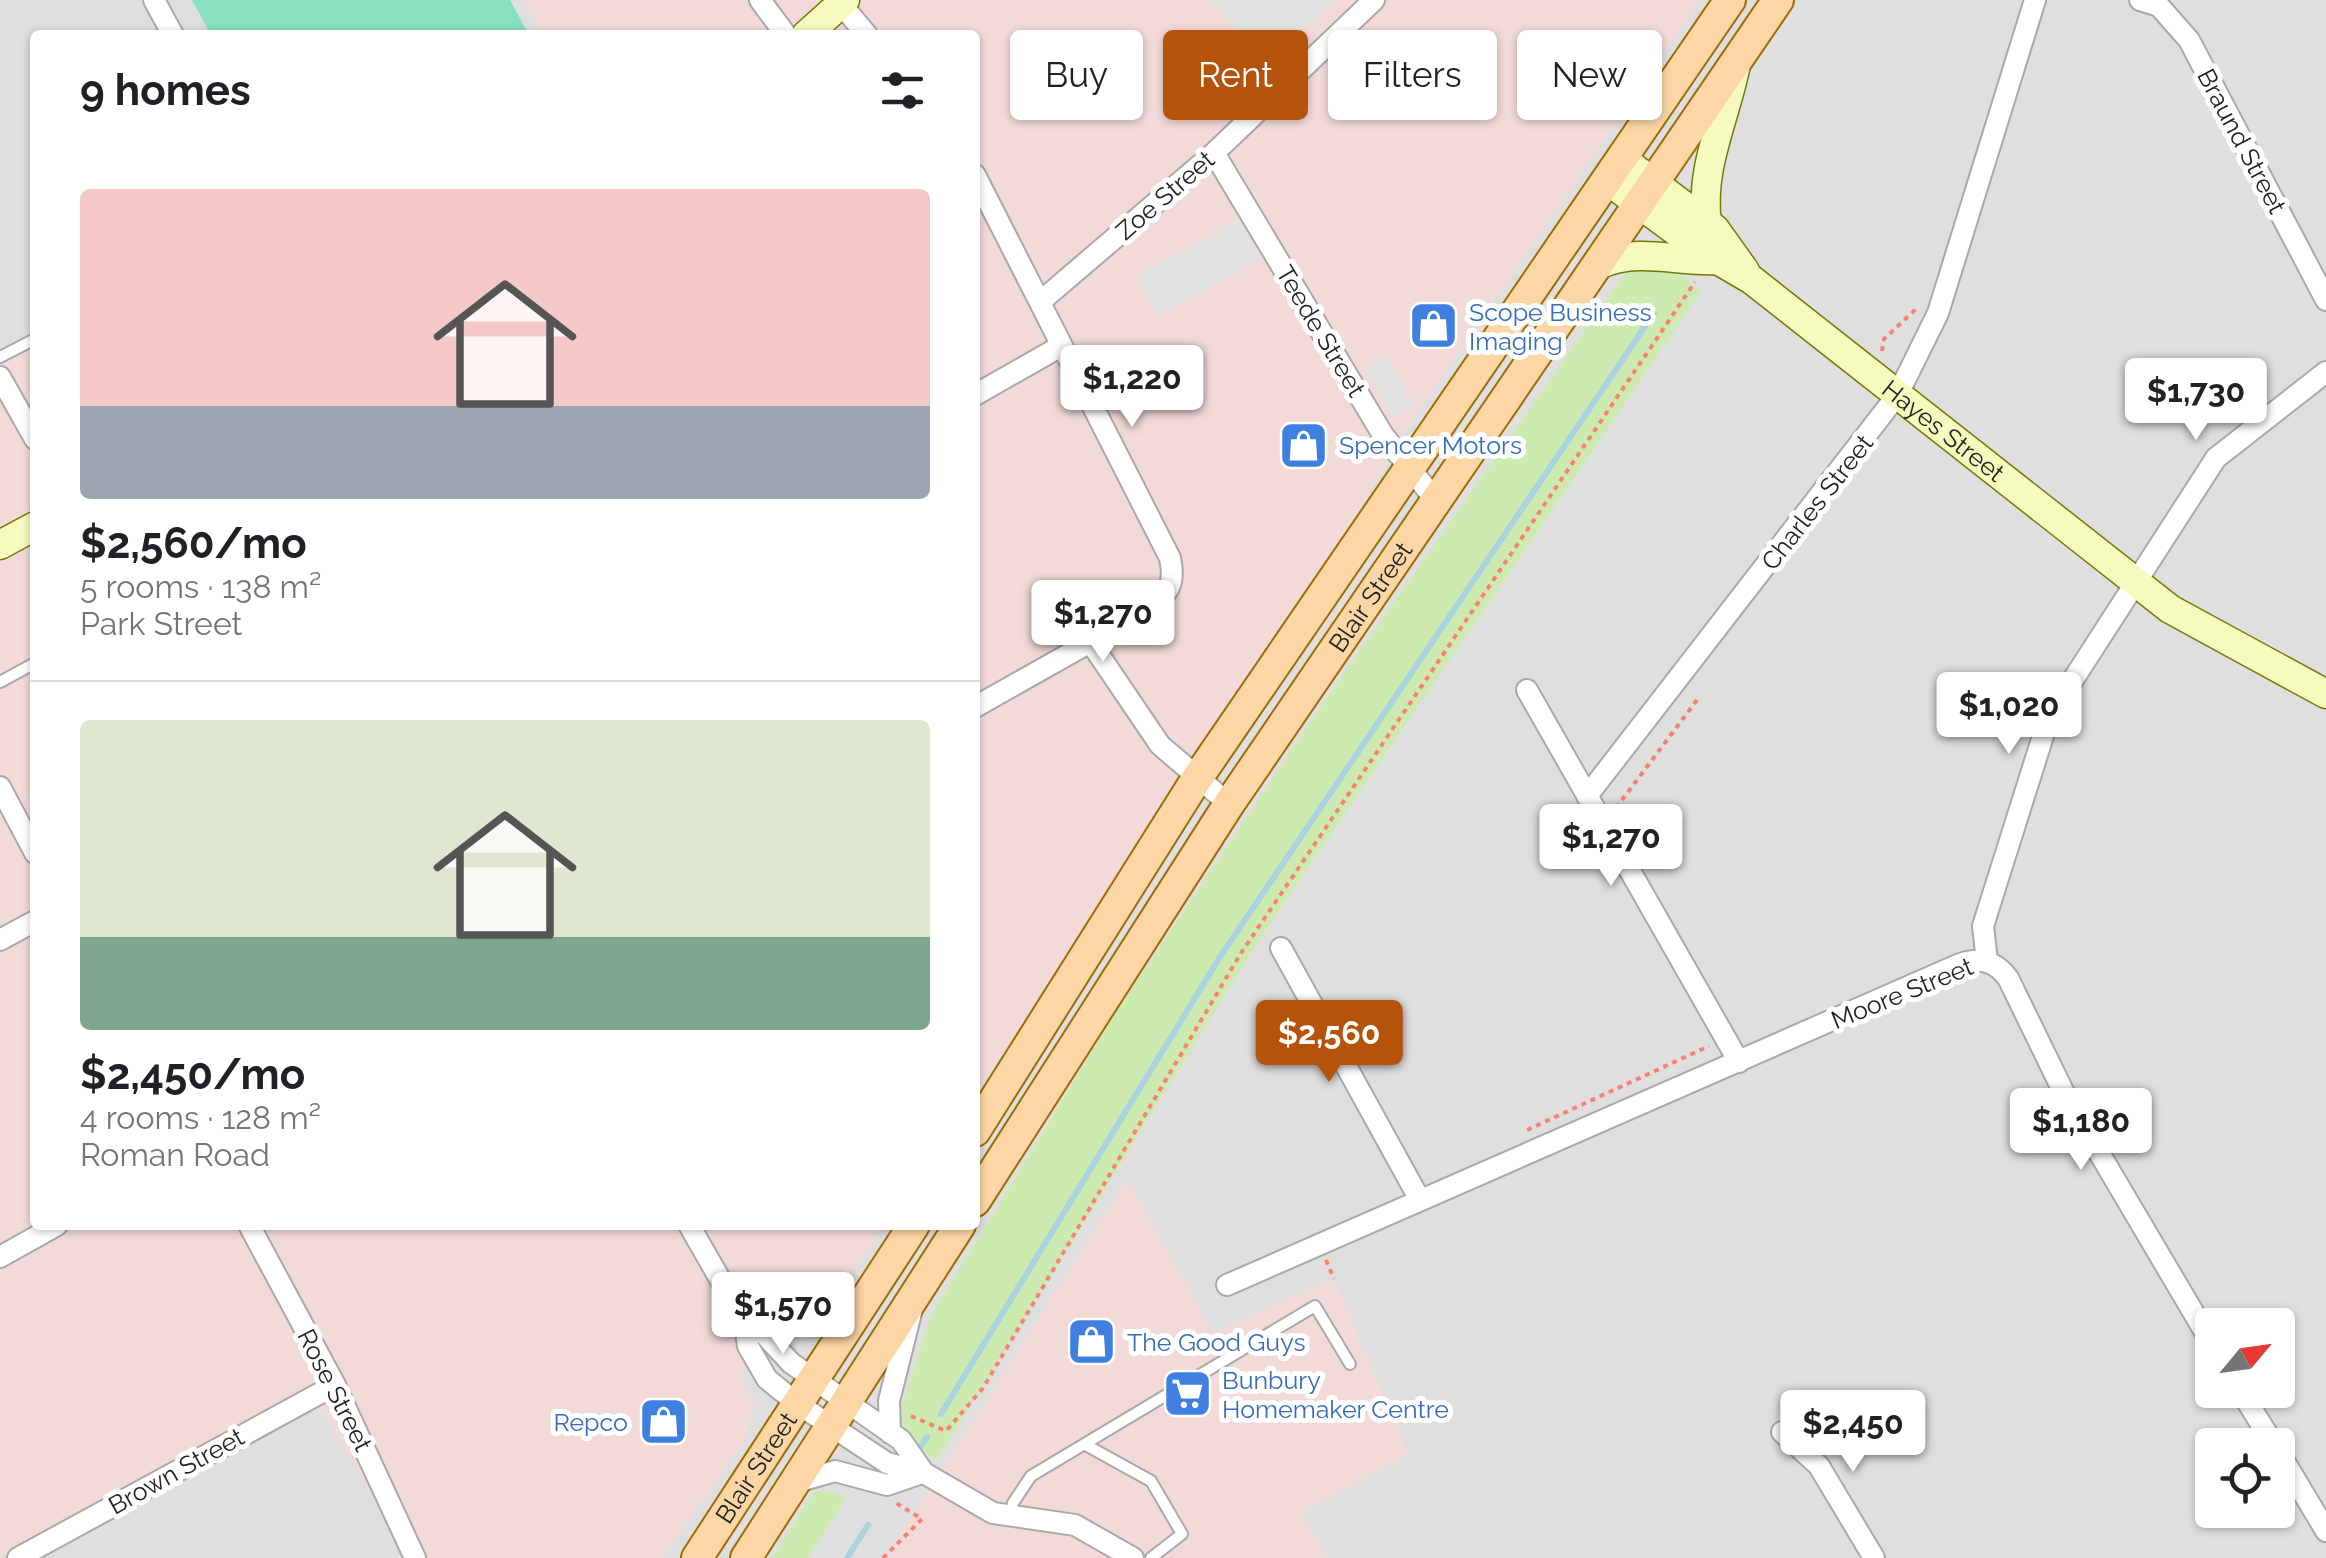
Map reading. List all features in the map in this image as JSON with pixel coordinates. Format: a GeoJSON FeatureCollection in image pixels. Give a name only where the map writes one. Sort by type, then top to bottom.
{"type":"FeatureCollection","features":[{"type":"Feature","properties":{"kind":"main road","name":"Blair Street"},"geometry":{"type":"LineString","coordinates":[[980,1122],[1196,780],[1730,0]]}},
{"type":"Feature","properties":{"kind":"main road","name":"Blair Street"},"geometry":{"type":"LineString","coordinates":[[980,1193],[1229,804],[1603,263],[1778,0]]}},
{"type":"Feature","properties":{"kind":"main road","name":"Blair Street"},"geometry":{"type":"LineString","coordinates":[[697,1558],[911,1230]]}},
{"type":"Feature","properties":{"kind":"main road","name":"Blair Street"},"geometry":{"type":"LineString","coordinates":[[746,1558],[957,1230]]}},
{"type":"Feature","properties":{"kind":"street"},"geometry":{"type":"LineString","coordinates":[[154,0],[170,30]]}},
{"type":"Feature","properties":{"kind":"street"},"geometry":{"type":"LineString","coordinates":[[760,0],[782,30]]}},
{"type":"Feature","properties":{"kind":"street","name":"Zoe Street"},"geometry":{"type":"LineString","coordinates":[[1040,302],[1214,153],[1374,0]]}},
{"type":"Feature","properties":{"kind":"street","name":"Charles Street"},"geometry":{"type":"LineString","coordinates":[[1587,796],[1938,313],[2035,0]]}},
{"type":"Feature","properties":{"kind":"street","name":"Braund Street"},"geometry":{"type":"LineString","coordinates":[[2140,0],[2158,6],[2189,40],[2326,300]]}},
{"type":"Feature","properties":{"kind":"street"},"geometry":{"type":"LineString","coordinates":[[812,30],[843,2],[863,30]]}},
{"type":"Feature","properties":{"kind":"street"},"geometry":{"type":"LineString","coordinates":[[1707,223],[1711,153],[1728,112],[1736,64]]}},
{"type":"Feature","properties":{"kind":"street","name":"Teede Street"},"geometry":{"type":"LineString","coordinates":[[1214,153],[1383,434],[1438,503]]}},
{"type":"Feature","properties":{"kind":"street","name":"Hayes Street"},"geometry":{"type":"LineString","coordinates":[[1615,170],[1650,194],[1707,223],[1752,280],[2189,620],[2326,694]]}},
{"type":"Feature","properties":{"kind":"street"},"geometry":{"type":"LineString","coordinates":[[980,186],[1170,558],[1174,576],[1160,600],[980,704]]}},
{"type":"Feature","properties":{"kind":"street","name":"Hayes Street"},"geometry":{"type":"LineString","coordinates":[[1650,194],[1707,269],[1752,280]]}},
{"type":"Feature","properties":{"kind":"street"},"geometry":{"type":"LineString","coordinates":[[1603,263],[1635,253],[1707,269]]}},
{"type":"Feature","properties":{"kind":"street"},"geometry":{"type":"LineString","coordinates":[[980,392],[1061,346]]}},
{"type":"Feature","properties":{"kind":"street","name":"Moore Street"},"geometry":{"type":"LineString","coordinates":[[1227,1285],[1960,964],[1987,961],[1982,931],[2040,736],[2216,458],[2326,372]]}},
{"type":"Feature","properties":{"kind":"street"},"geometry":{"type":"LineString","coordinates":[[0,377],[30,430]]}},
{"type":"Feature","properties":{"kind":"street"},"geometry":{"type":"LineString","coordinates":[[0,545],[30,529]]}},
{"type":"Feature","properties":{"kind":"street","name":"Hayes Street"},"geometry":{"type":"LineString","coordinates":[[2137,580],[2179,596],[2326,672]]}},
{"type":"Feature","properties":{"kind":"street"},"geometry":{"type":"LineString","coordinates":[[1091,643],[1150,733],[1196,780],[1229,804]]}},
{"type":"Feature","properties":{"kind":"street"},"geometry":{"type":"LineString","coordinates":[[1527,690],[1739,1062]]}},
{"type":"Feature","properties":{"kind":"street"},"geometry":{"type":"LineString","coordinates":[[0,787],[30,844]]}},
{"type":"Feature","properties":{"kind":"street"},"geometry":{"type":"LineString","coordinates":[[0,940],[30,924]]}},
{"type":"Feature","properties":{"kind":"street"},"geometry":{"type":"LineString","coordinates":[[1282,948],[1420,1200]]}},
{"type":"Feature","properties":{"kind":"street"},"geometry":{"type":"LineString","coordinates":[[1987,961],[2008,978],[2065,1095],[2195,1315]]}},
{"type":"Feature","properties":{"kind":"street"},"geometry":{"type":"LineString","coordinates":[[0,1256],[48,1230]]}},
{"type":"Feature","properties":{"kind":"street","name":"Rose Street"},"geometry":{"type":"LineString","coordinates":[[252,1230],[335,1385],[415,1558]]}},
{"type":"Feature","properties":{"kind":"street"},"geometry":{"type":"LineString","coordinates":[[692,1230],[744,1321],[806,1392],[837,1415],[886,1463],[924,1473],[993,1514],[1075,1525],[1134,1558]]}},
{"type":"Feature","properties":{"kind":"street"},"geometry":{"type":"LineString","coordinates":[[890,1433],[889,1402],[908,1339],[914,1297]]}},
{"type":"Feature","properties":{"kind":"street"},"geometry":{"type":"LineString","coordinates":[[744,1321],[748,1346],[767,1380],[806,1392],[837,1415],[890,1433],[901,1440],[924,1473]]}},
{"type":"Feature","properties":{"kind":"street","name":"Brown Street"},"geometry":{"type":"LineString","coordinates":[[18,1558],[335,1385]]}},
{"type":"Feature","properties":{"kind":"street"},"geometry":{"type":"LineString","coordinates":[[1782,1432],[1819,1466],[1874,1558]]}},
{"type":"Feature","properties":{"kind":"street"},"geometry":{"type":"LineString","coordinates":[[797,1482],[835,1471],[887,1485],[924,1473]]}},
{"type":"Feature","properties":{"kind":"street"},"geometry":{"type":"LineString","coordinates":[[2295,1480],[2326,1531]]}},
{"type":"Feature","properties":{"kind":"lane"},"geometry":{"type":"LineString","coordinates":[[0,357],[30,342]]}},
{"type":"Feature","properties":{"kind":"lane"},"geometry":{"type":"LineString","coordinates":[[0,682],[30,666]]}},
{"type":"Feature","properties":{"kind":"lane"},"geometry":{"type":"LineString","coordinates":[[1010,1517],[1012,1503],[1030,1476],[1314,1306],[1350,1364]]}},
{"type":"Feature","properties":{"kind":"lane"},"geometry":{"type":"LineString","coordinates":[[1084,1444],[1152,1481],[1182,1534],[1151,1558]]}},
{"type":"Feature","properties":{"kind":"path"},"geometry":{"type":"LineString","coordinates":[[889,1402],[946,1431],[983,1388],[1241,953],[1707,269]]}},
{"type":"Feature","properties":{"kind":"path"},"geometry":{"type":"LineString","coordinates":[[1887,385],[1884,339],[1916,310],[1922,292]]}},
{"type":"Feature","properties":{"kind":"path"},"geometry":{"type":"LineString","coordinates":[[1604,825],[1697,700]]}},
{"type":"Feature","properties":{"kind":"path"},"geometry":{"type":"LineString","coordinates":[[1519,1133],[1714,1044]]}},
{"type":"Feature","properties":{"kind":"path"},"geometry":{"type":"LineString","coordinates":[[883,1558],[922,1519],[891,1500]]}},
{"type":"Feature","properties":{"kind":"shaded area"},"geometry":{"type":"Polygon","coordinates":[[[0,0],[2326,0],[2326,1558],[0,1558],[0,0]]]}},
{"type":"Feature","properties":{"kind":"shaded area"},"geometry":{"type":"Polygon","coordinates":[[[523,0],[1700,0],[1662,55],[1662,30],[1517,30],[1517,120],[1618,120],[1417,413],[1231,721],[980,1087],[980,30],[539,30],[523,0]]]}},
{"type":"Feature","properties":{"kind":"shaded area"},"geometry":{"type":"Polygon","coordinates":[[[1210,0],[1333,0],[1302,30],[1239,30],[1210,0]]]}},
{"type":"Feature","properties":{"kind":"shaded area"},"geometry":{"type":"Polygon","coordinates":[[[1239,219],[1261,259],[1158,316],[1136,276],[1239,219]]]}},
{"type":"Feature","properties":{"kind":"shaded area"},"geometry":{"type":"Polygon","coordinates":[[[30,339],[30,1230],[882,1230],[808,1339],[789,1332],[738,1375],[754,1404],[746,1438],[662,1558],[408,1558],[313,1395],[0,1558],[0,354],[30,339]]]}},
{"type":"Feature","properties":{"kind":"shaded area"},"geometry":{"type":"Polygon","coordinates":[[[1386,355],[1414,406],[1392,418],[1364,367],[1386,355]]]}},
{"type":"Feature","properties":{"kind":"shaded area"},"geometry":{"type":"Polygon","coordinates":[[[1130,578],[1142,599],[1055,648],[1043,626],[1130,578]]]}},
{"type":"Feature","properties":{"kind":"shaded area","name":"Bunbury Homemaker Centre"},"geometry":{"type":"Polygon","coordinates":[[[1127,1180],[1213,1333],[1334,1279],[1408,1454],[1301,1512],[1327,1558],[885,1558],[1127,1180]]]}},
{"type":"Feature","properties":{"kind":"green space"},"geometry":{"type":"Polygon","coordinates":[[[192,0],[510,0],[526,30],[208,30],[192,0]]]}},
{"type":"Feature","properties":{"kind":"green space"},"geometry":{"type":"Polygon","coordinates":[[[1632,263],[1685,277],[1701,292],[1264,932],[936,1461],[905,1435],[901,1408],[931,1315],[1114,1016],[1314,716],[1632,263]]]}},
{"type":"Feature","properties":{"kind":"green space"},"geometry":{"type":"Polygon","coordinates":[[[823,1490],[848,1496],[808,1558],[772,1558],[813,1493],[823,1490]]]}},
{"type":"Feature","properties":{"kind":"waterway"},"geometry":{"type":"LineString","coordinates":[[941,1414],[1220,957],[1654,313]]}},
{"type":"Feature","properties":{"kind":"waterway"},"geometry":{"type":"LineString","coordinates":[[916,1453],[927,1437]]}},
{"type":"Feature","properties":{"kind":"waterway"},"geometry":{"type":"LineString","coordinates":[[847,1558],[868,1525]]}},
{"type":"Feature","properties":{"kind":"place","name":"Scope Business Imaging"},"geometry":{"type":"Point","coordinates":[1434,326]}},
{"type":"Feature","properties":{"kind":"place","name":"Spencer Motors"},"geometry":{"type":"Point","coordinates":[1304,445]}},
{"type":"Feature","properties":{"kind":"place","name":"The Good Guys"},"geometry":{"type":"Point","coordinates":[1092,1342]}},
{"type":"Feature","properties":{"kind":"place","name":"Bunbury Homemaker Centre"},"geometry":{"type":"Point","coordinates":[1187,1394]}},
{"type":"Feature","properties":{"kind":"place","name":"Repco"},"geometry":{"type":"Point","coordinates":[663,1422]}}]}
